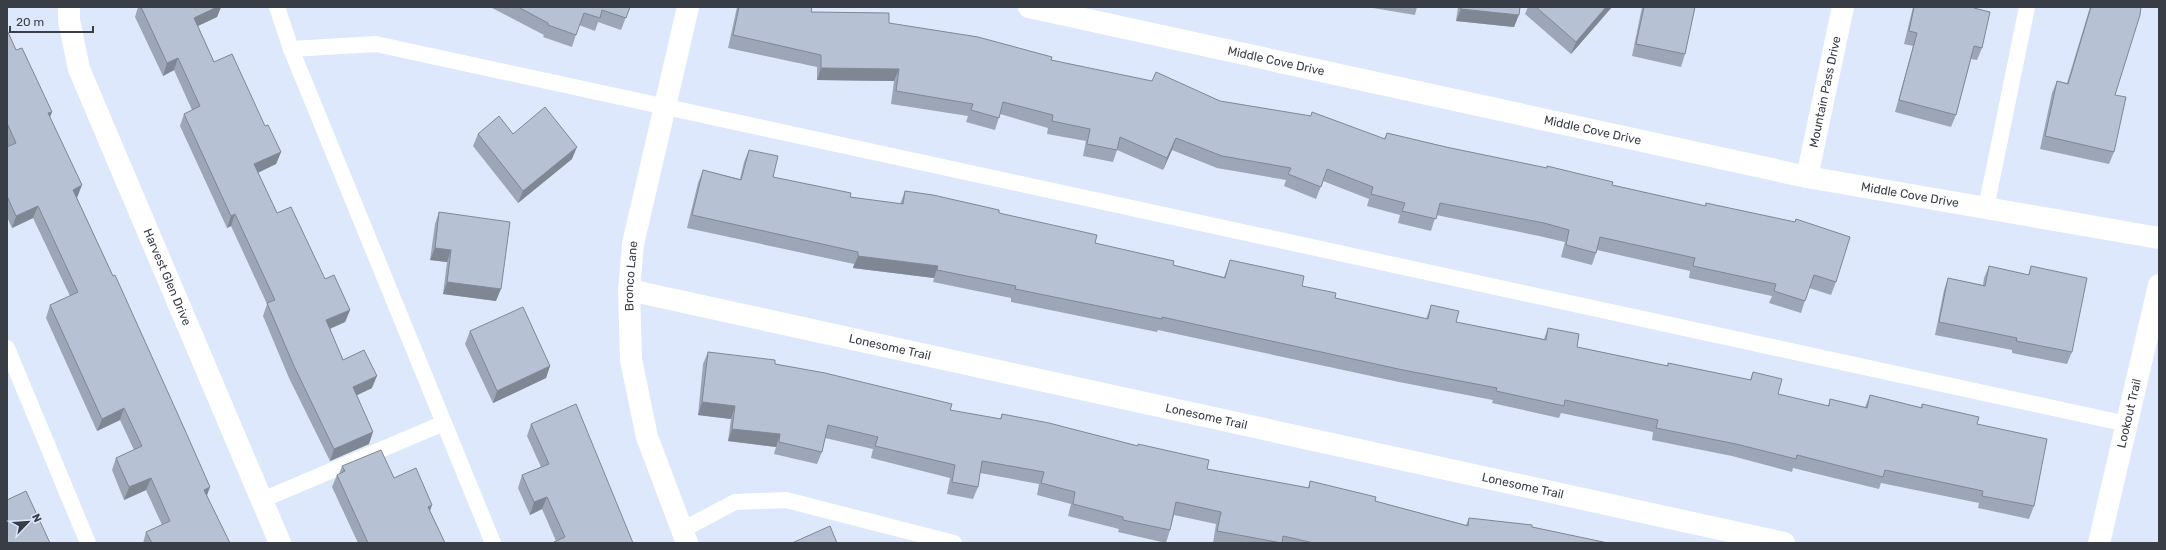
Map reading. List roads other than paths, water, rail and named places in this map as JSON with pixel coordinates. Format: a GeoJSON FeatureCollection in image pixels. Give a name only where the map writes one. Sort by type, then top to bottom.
{"type":"FeatureCollection","features":[{"type":"Feature","properties":{"kind":"street","name":"Harvest Glen Drive"},"geometry":{"type":"LineString","coordinates":[[69,7],[69,20],[79,69],[280,543]]}},
{"type":"Feature","properties":{"kind":"street","name":"Bronco Lane"},"geometry":{"type":"LineString","coordinates":[[685,536],[647,437],[631,360],[629,290],[633,244],[688,7]]}},
{"type":"Feature","properties":{"kind":"street","name":"Middle Cove Drive"},"geometry":{"type":"LineString","coordinates":[[1029,7],[1807,177],[2159,238]]}},
{"type":"Feature","properties":{"kind":"street","name":"Mountain Pass Drive"},"geometry":{"type":"LineString","coordinates":[[1807,177],[1843,7]]}},
{"type":"Feature","properties":{"kind":"street","name":"Lookout Trail"},"geometry":{"type":"LineString","coordinates":[[2099,543],[2159,285]]}},
{"type":"Feature","properties":{"kind":"street","name":"Lonesome Trail"},"geometry":{"type":"LineString","coordinates":[[629,290],[1784,543]]}},
{"type":"Feature","properties":{"kind":"lane"},"geometry":{"type":"LineString","coordinates":[[277,7],[291,49],[493,543]]}},
{"type":"Feature","properties":{"kind":"lane"},"geometry":{"type":"LineString","coordinates":[[1986,208],[2027,7]]}},
{"type":"Feature","properties":{"kind":"lane"},"geometry":{"type":"LineString","coordinates":[[291,49],[376,44],[2126,424]]}},
{"type":"Feature","properties":{"kind":"lane"},"geometry":{"type":"LineString","coordinates":[[7,348],[88,543]]}},
{"type":"Feature","properties":{"kind":"lane"},"geometry":{"type":"LineString","coordinates":[[262,500],[444,423]]}},
{"type":"Feature","properties":{"kind":"lane"},"geometry":{"type":"LineString","coordinates":[[685,536],[735,502],[786,500],[954,543]]}}]}
